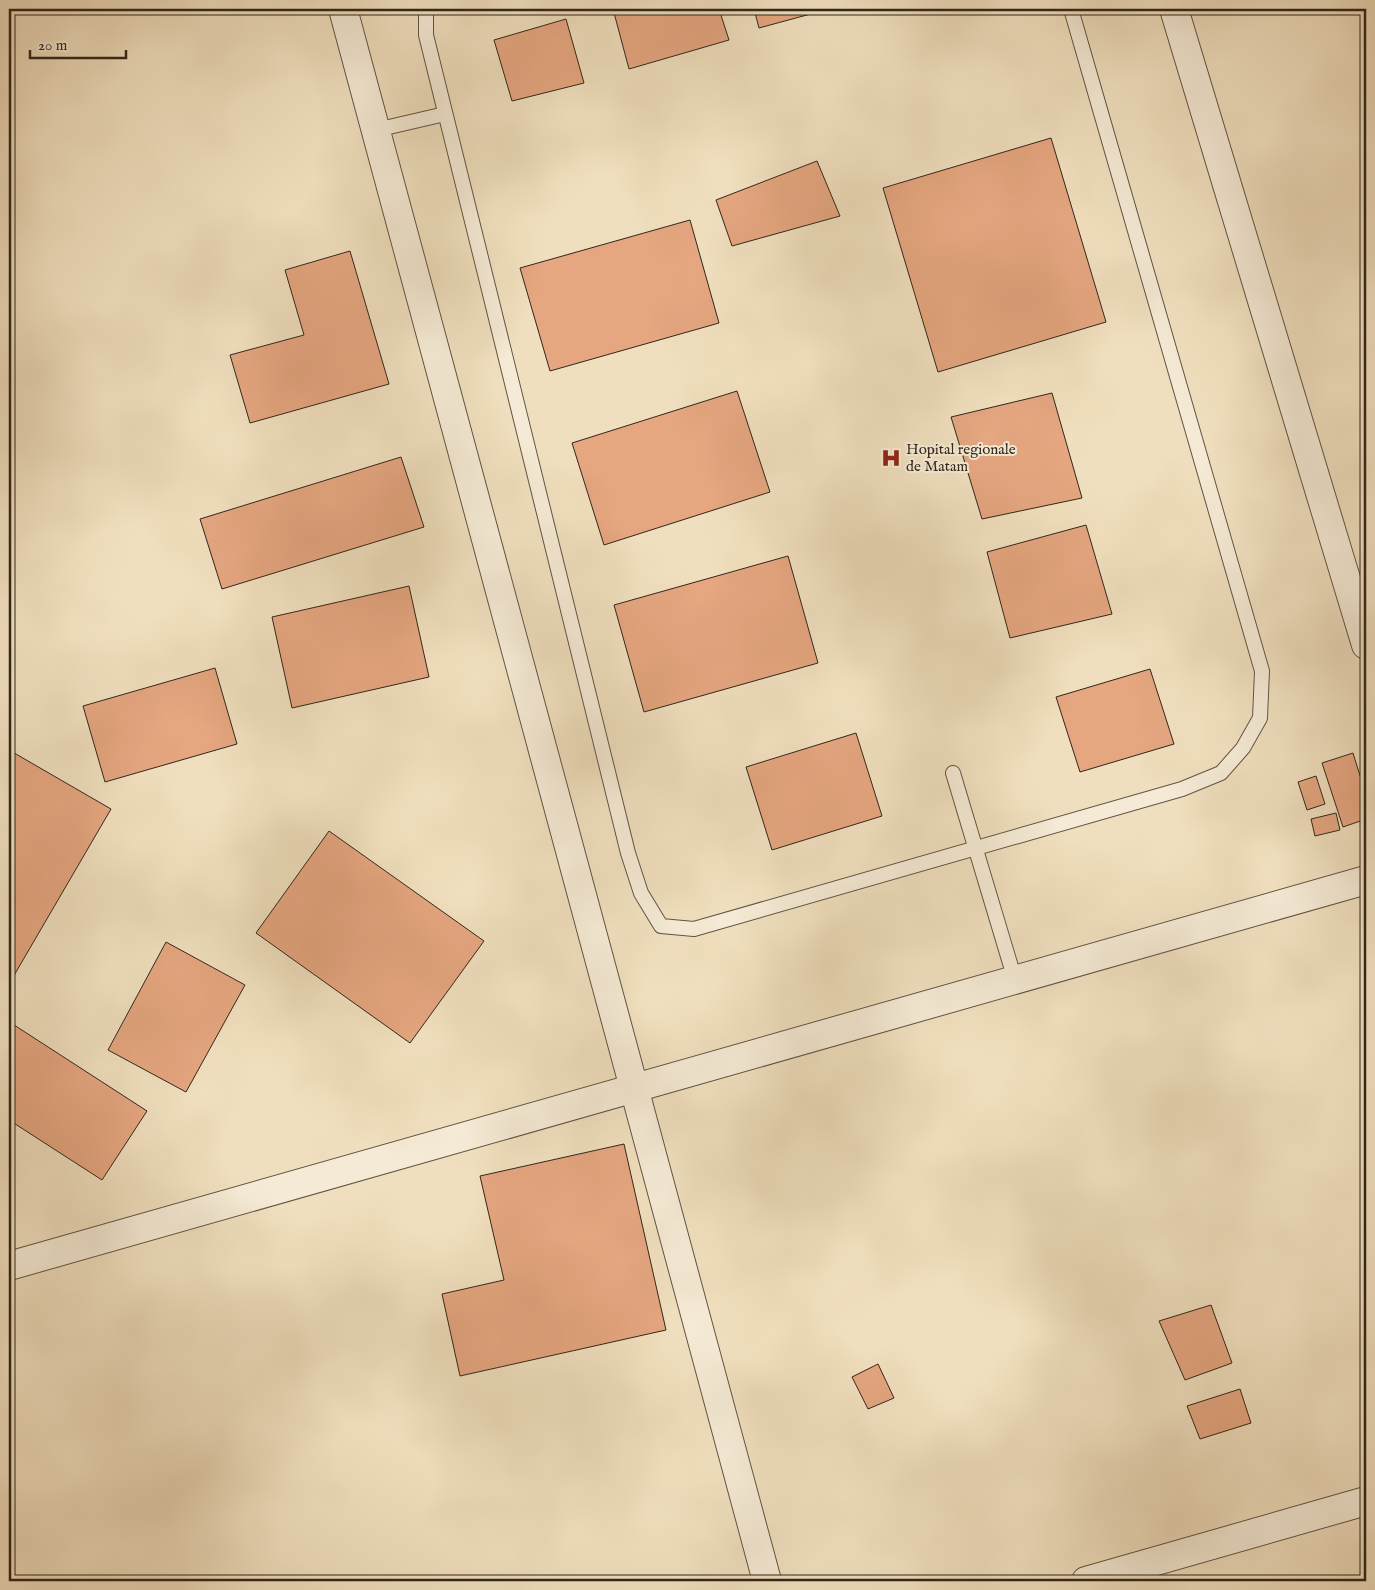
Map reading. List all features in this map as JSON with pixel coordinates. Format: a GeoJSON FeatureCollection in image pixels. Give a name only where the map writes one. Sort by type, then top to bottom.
{"type":"FeatureCollection","features":[{"type":"Feature","properties":{"kind":"street"},"geometry":{"type":"LineString","coordinates":[[343,9],[767,1581]]}},
{"type":"Feature","properties":{"kind":"street"},"geometry":{"type":"LineString","coordinates":[[1174,9],[1366,645]]}},
{"type":"Feature","properties":{"kind":"street"},"geometry":{"type":"LineString","coordinates":[[9,1266],[1366,880]]}},
{"type":"Feature","properties":{"kind":"street"},"geometry":{"type":"LineString","coordinates":[[1086,1581],[1366,1502]]}},
{"type":"Feature","properties":{"kind":"lane"},"geometry":{"type":"LineString","coordinates":[[426,9],[426,35],[628,852],[641,893],[661,926],[694,929],[1182,789],[1221,773],[1243,748],[1260,718],[1262,672],[1071,9]]}},
{"type":"Feature","properties":{"kind":"lane"},"geometry":{"type":"LineString","coordinates":[[376,130],[445,114]]}},
{"type":"Feature","properties":{"kind":"lane"},"geometry":{"type":"LineString","coordinates":[[954,773],[1015,980]]}},
{"type":"Feature","properties":{"kind":"building"},"geometry":{"type":"Polygon","coordinates":[[[613,9],[719,9],[729,40],[629,69],[613,9]]]}},
{"type":"Feature","properties":{"kind":"building"},"geometry":{"type":"Polygon","coordinates":[[[754,9],[829,9],[759,28],[754,9]]]}},
{"type":"Feature","properties":{"kind":"building"},"geometry":{"type":"Polygon","coordinates":[[[566,19],[584,83],[512,101],[494,40],[566,19]]]}},
{"type":"Feature","properties":{"kind":"building"},"geometry":{"type":"Polygon","coordinates":[[[1051,138],[1106,322],[938,372],[883,188],[1051,138]]]}},
{"type":"Feature","properties":{"kind":"building"},"geometry":{"type":"Polygon","coordinates":[[[817,161],[840,216],[732,246],[716,200],[817,161]]]}},
{"type":"Feature","properties":{"kind":"building"},"geometry":{"type":"Polygon","coordinates":[[[690,220],[719,323],[550,371],[520,268],[690,220]]]}},
{"type":"Feature","properties":{"kind":"building"},"geometry":{"type":"Polygon","coordinates":[[[350,251],[389,384],[250,423],[230,355],[304,335],[285,270],[350,251]]]}},
{"type":"Feature","properties":{"kind":"building"},"geometry":{"type":"Polygon","coordinates":[[[737,391],[770,492],[604,545],[572,443],[737,391]]]}},
{"type":"Feature","properties":{"kind":"building"},"geometry":{"type":"Polygon","coordinates":[[[1052,393],[1082,498],[982,519],[951,417],[1052,393]]]}},
{"type":"Feature","properties":{"kind":"building"},"geometry":{"type":"Polygon","coordinates":[[[401,457],[424,527],[222,589],[200,519],[401,457]]]}},
{"type":"Feature","properties":{"kind":"building"},"geometry":{"type":"Polygon","coordinates":[[[1086,525],[1112,614],[1010,638],[987,552],[1086,525]]]}},
{"type":"Feature","properties":{"kind":"building"},"geometry":{"type":"Polygon","coordinates":[[[788,556],[818,663],[644,712],[614,605],[788,556]]]}},
{"type":"Feature","properties":{"kind":"building"},"geometry":{"type":"Polygon","coordinates":[[[409,586],[429,677],[292,708],[272,617],[409,586]]]}},
{"type":"Feature","properties":{"kind":"building"},"geometry":{"type":"Polygon","coordinates":[[[215,668],[237,744],[105,782],[83,706],[215,668]]]}},
{"type":"Feature","properties":{"kind":"building"},"geometry":{"type":"Polygon","coordinates":[[[1150,669],[1174,744],[1080,772],[1056,697],[1150,669]]]}},
{"type":"Feature","properties":{"kind":"building"},"geometry":{"type":"Polygon","coordinates":[[[856,733],[882,816],[772,850],[746,767],[856,733]]]}},
{"type":"Feature","properties":{"kind":"building"},"geometry":{"type":"Polygon","coordinates":[[[9,750],[111,809],[9,984],[9,750]]]}},
{"type":"Feature","properties":{"kind":"building"},"geometry":{"type":"Polygon","coordinates":[[[1353,753],[1366,795],[1366,819],[1343,827],[1322,763],[1353,753]]]}},
{"type":"Feature","properties":{"kind":"building"},"geometry":{"type":"Polygon","coordinates":[[[1316,776],[1325,804],[1307,810],[1298,782],[1316,776]]]}},
{"type":"Feature","properties":{"kind":"building"},"geometry":{"type":"Polygon","coordinates":[[[1336,813],[1340,830],[1315,836],[1311,819],[1336,813]]]}},
{"type":"Feature","properties":{"kind":"building"},"geometry":{"type":"Polygon","coordinates":[[[329,831],[484,941],[410,1043],[256,933],[329,831]]]}},
{"type":"Feature","properties":{"kind":"building"},"geometry":{"type":"Polygon","coordinates":[[[166,942],[245,985],[186,1092],[108,1050],[166,942]]]}},
{"type":"Feature","properties":{"kind":"building"},"geometry":{"type":"Polygon","coordinates":[[[11,1023],[147,1111],[102,1180],[9,1120],[9,1028],[11,1023]]]}},
{"type":"Feature","properties":{"kind":"building"},"geometry":{"type":"Polygon","coordinates":[[[624,1144],[666,1330],[460,1376],[442,1294],[504,1280],[480,1176],[624,1144]]]}},
{"type":"Feature","properties":{"kind":"building"},"geometry":{"type":"Polygon","coordinates":[[[1211,1305],[1232,1363],[1185,1380],[1159,1321],[1211,1305]]]}},
{"type":"Feature","properties":{"kind":"building"},"geometry":{"type":"Polygon","coordinates":[[[878,1364],[894,1398],[868,1409],[852,1377],[878,1364]]]}},
{"type":"Feature","properties":{"kind":"building"},"geometry":{"type":"Polygon","coordinates":[[[1240,1389],[1251,1423],[1200,1439],[1187,1406],[1240,1389]]]}},
{"type":"Feature","properties":{"kind":"place","name":"Hopital regionale de Matam"},"geometry":{"type":"Point","coordinates":[891,458]}}]}
